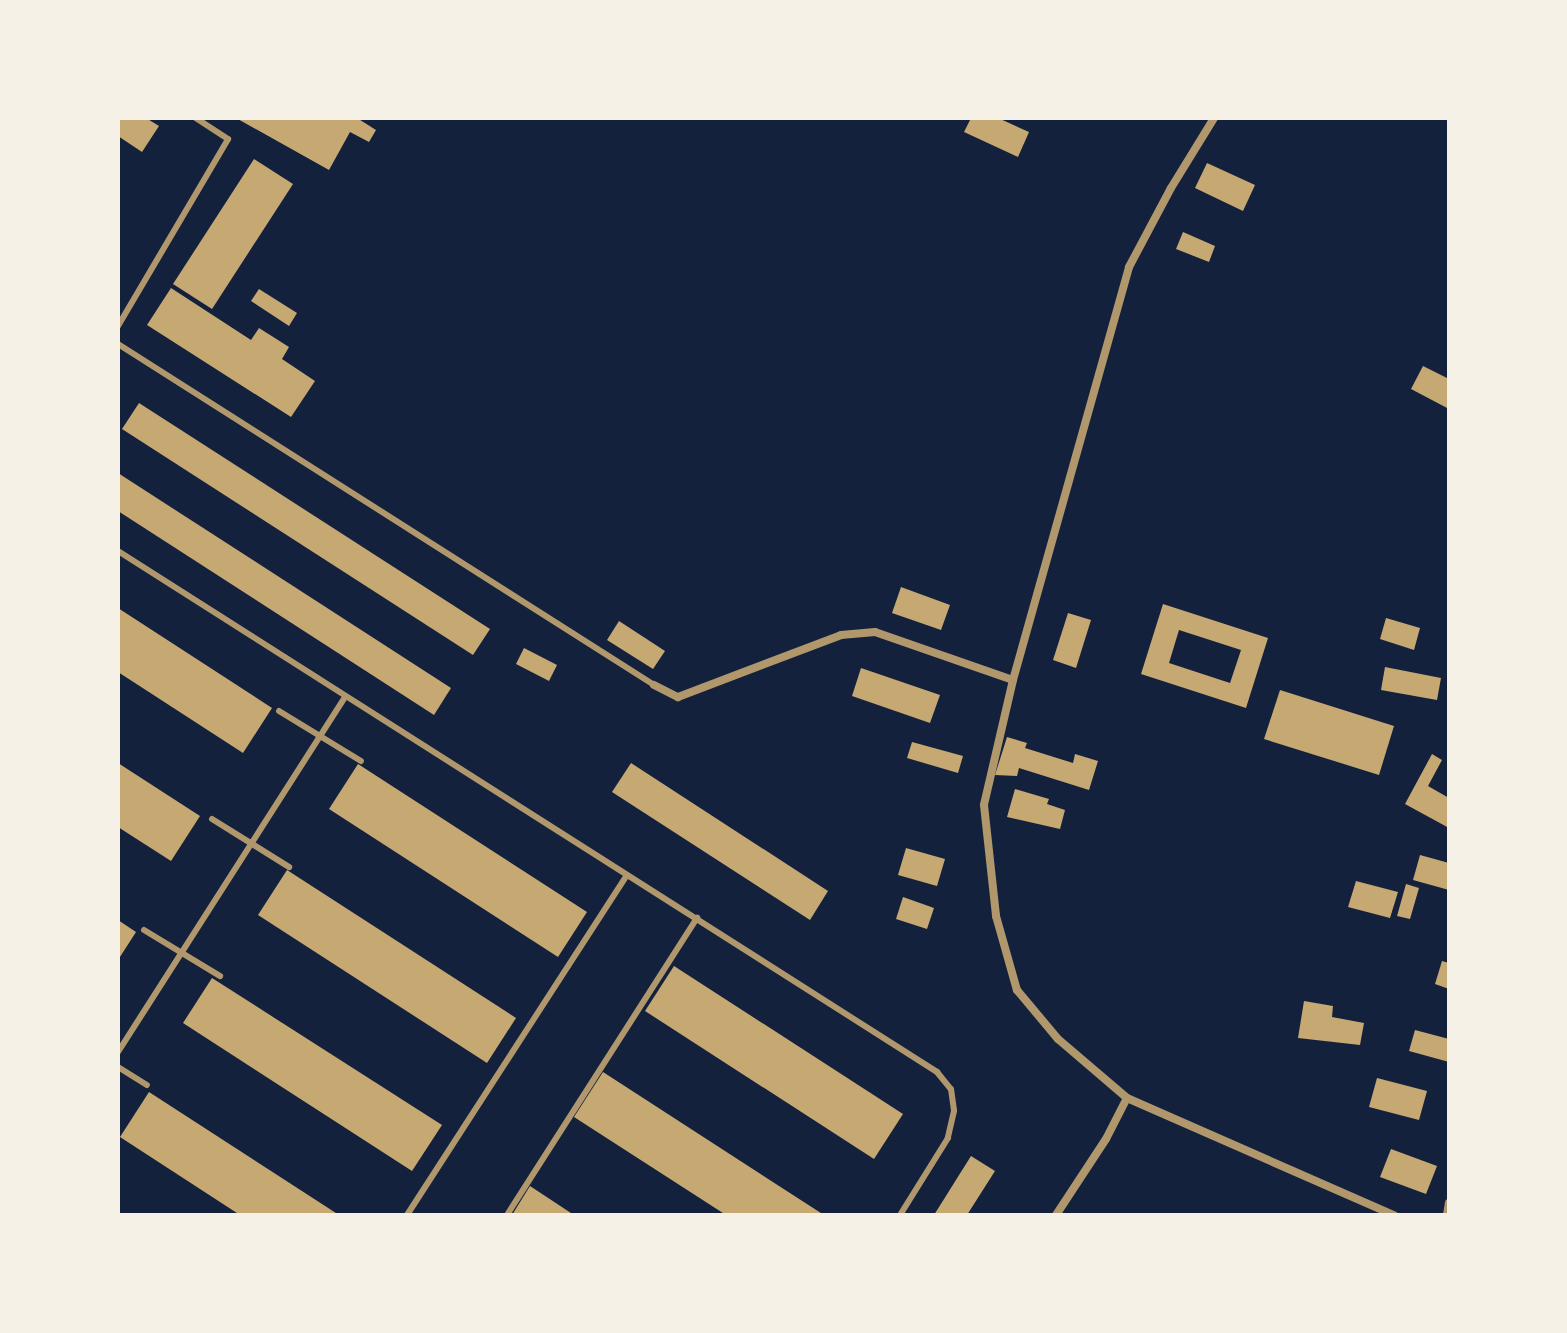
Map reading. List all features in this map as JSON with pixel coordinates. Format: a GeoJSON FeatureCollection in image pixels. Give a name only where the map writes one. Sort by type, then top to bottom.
{"type":"FeatureCollection","features":[{"type":"Feature","properties":{"kind":"street"},"geometry":{"type":"LineString","coordinates":[[1214,118],[1171,188],[1129,267],[1013,680],[984,805],[996,916],[1017,990],[1058,1039],[1127,1098],[1394,1215]]}},
{"type":"Feature","properties":{"kind":"street"},"geometry":{"type":"LineString","coordinates":[[654,685],[678,697],[841,635],[875,632],[1013,680]]}},
{"type":"Feature","properties":{"kind":"street"},"geometry":{"type":"LineString","coordinates":[[1056,1215],[1106,1139],[1127,1098]]}},
{"type":"Feature","properties":{"kind":"street"},"geometry":{"type":"LineString","coordinates":[[1447,1215],[1449,1203]]}},
{"type":"Feature","properties":{"kind":"lane"},"geometry":{"type":"LineString","coordinates":[[118,326],[228,139],[196,118]]}},
{"type":"Feature","properties":{"kind":"lane"},"geometry":{"type":"LineString","coordinates":[[118,344],[654,685]]}},
{"type":"Feature","properties":{"kind":"lane"},"geometry":{"type":"LineString","coordinates":[[118,551],[937,1072],[951,1089],[954,1111],[948,1138],[900,1215]]}},
{"type":"Feature","properties":{"kind":"lane"},"geometry":{"type":"LineString","coordinates":[[118,1052],[345,697]]}},
{"type":"Feature","properties":{"kind":"lane"},"geometry":{"type":"LineString","coordinates":[[279,711],[361,761]]}},
{"type":"Feature","properties":{"kind":"lane"},"geometry":{"type":"LineString","coordinates":[[212,819],[289,867]]}},
{"type":"Feature","properties":{"kind":"lane"},"geometry":{"type":"LineString","coordinates":[[411,1214],[626,876]]}},
{"type":"Feature","properties":{"kind":"lane"},"geometry":{"type":"LineString","coordinates":[[507,1215],[697,918]]}},
{"type":"Feature","properties":{"kind":"lane"},"geometry":{"type":"LineString","coordinates":[[144,930],[220,976]]}},
{"type":"Feature","properties":{"kind":"lane"},"geometry":{"type":"LineString","coordinates":[[118,1067],[147,1085]]}},
{"type":"Feature","properties":{"kind":"building"},"geometry":{"type":"Polygon","coordinates":[[[118,118],[146,118],[159,126],[142,152],[118,136],[118,118]]]}},
{"type":"Feature","properties":{"kind":"building"},"geometry":{"type":"Polygon","coordinates":[[[236,118],[357,118],[376,130],[369,142],[350,132],[329,170],[236,118]]]}},
{"type":"Feature","properties":{"kind":"building"},"geometry":{"type":"Polygon","coordinates":[[[971,118],[998,118],[1029,132],[1018,157],[964,132],[971,118]]]}},
{"type":"Feature","properties":{"kind":"building"},"geometry":{"type":"Polygon","coordinates":[[[254,159],[293,184],[212,309],[173,284],[254,159]]]}},
{"type":"Feature","properties":{"kind":"building"},"geometry":{"type":"Polygon","coordinates":[[[1207,163],[1255,185],[1243,211],[1195,188],[1207,163]]]}},
{"type":"Feature","properties":{"kind":"building"},"geometry":{"type":"Polygon","coordinates":[[[1183,232],[1215,246],[1209,262],[1176,249],[1183,232]]]}},
{"type":"Feature","properties":{"kind":"building"},"geometry":{"type":"Polygon","coordinates":[[[171,288],[251,340],[259,328],[289,347],[282,359],[315,381],[291,417],[147,325],[171,288]]]}},
{"type":"Feature","properties":{"kind":"building"},"geometry":{"type":"Polygon","coordinates":[[[259,289],[297,313],[289,326],[251,301],[259,289]]]}},
{"type":"Feature","properties":{"kind":"building"},"geometry":{"type":"Polygon","coordinates":[[[1423,366],[1449,379],[1449,409],[1411,389],[1423,366]]]}},
{"type":"Feature","properties":{"kind":"building"},"geometry":{"type":"Polygon","coordinates":[[[139,403],[490,629],[473,655],[122,429],[139,403]]]}},
{"type":"Feature","properties":{"kind":"building"},"geometry":{"type":"Polygon","coordinates":[[[118,473],[451,688],[434,715],[118,511],[118,473]]]}},
{"type":"Feature","properties":{"kind":"building"},"geometry":{"type":"Polygon","coordinates":[[[901,587],[950,605],[941,630],[892,613],[901,587]]]}},
{"type":"Feature","properties":{"kind":"building"},"geometry":{"type":"Polygon","coordinates":[[[1163,604],[1268,638],[1246,708],[1141,674],[1163,604]],[[1179,630],[1169,663],[1230,683],[1241,650],[1179,630]]]}},
{"type":"Feature","properties":{"kind":"building"},"geometry":{"type":"Polygon","coordinates":[[[118,608],[272,708],[243,753],[118,672],[118,608]]]}},
{"type":"Feature","properties":{"kind":"building"},"geometry":{"type":"Polygon","coordinates":[[[1068,613],[1091,620],[1076,668],[1053,660],[1068,613]]]}},
{"type":"Feature","properties":{"kind":"building"},"geometry":{"type":"Polygon","coordinates":[[[1386,618],[1420,628],[1414,650],[1380,639],[1386,618]]]}},
{"type":"Feature","properties":{"kind":"building"},"geometry":{"type":"Polygon","coordinates":[[[619,621],[665,651],[653,669],[607,640],[619,621]]]}},
{"type":"Feature","properties":{"kind":"building"},"geometry":{"type":"Polygon","coordinates":[[[524,648],[557,665],[549,681],[516,664],[524,648]]]}},
{"type":"Feature","properties":{"kind":"building"},"geometry":{"type":"Polygon","coordinates":[[[1385,667],[1441,678],[1437,700],[1381,690],[1385,667]]]}},
{"type":"Feature","properties":{"kind":"building"},"geometry":{"type":"Polygon","coordinates":[[[861,668],[940,695],[930,723],[852,696],[861,668]]]}},
{"type":"Feature","properties":{"kind":"building"},"geometry":{"type":"Polygon","coordinates":[[[1280,690],[1394,726],[1379,775],[1264,739],[1280,690]]]}},
{"type":"Feature","properties":{"kind":"building"},"geometry":{"type":"Polygon","coordinates":[[[1007,737],[1027,743],[1025,748],[1073,763],[1075,754],[1098,761],[1089,790],[1019,768],[1017,776],[995,775],[1007,737]]]}},
{"type":"Feature","properties":{"kind":"building"},"geometry":{"type":"Polygon","coordinates":[[[912,742],[963,756],[958,773],[907,758],[912,742]]]}},
{"type":"Feature","properties":{"kind":"building"},"geometry":{"type":"Polygon","coordinates":[[[1432,754],[1442,760],[1428,786],[1449,798],[1449,828],[1405,804],[1432,754]]]}},
{"type":"Feature","properties":{"kind":"building"},"geometry":{"type":"Polygon","coordinates":[[[118,763],[200,816],[171,861],[118,827],[118,763]]]}},
{"type":"Feature","properties":{"kind":"building"},"geometry":{"type":"Polygon","coordinates":[[[631,763],[828,891],[810,920],[612,792],[631,763]]]}},
{"type":"Feature","properties":{"kind":"building"},"geometry":{"type":"Polygon","coordinates":[[[358,764],[587,912],[558,957],[329,809],[358,764]]]}},
{"type":"Feature","properties":{"kind":"building"},"geometry":{"type":"Polygon","coordinates":[[[1015,789],[1049,799],[1047,804],[1065,810],[1060,829],[1007,817],[1015,789]]]}},
{"type":"Feature","properties":{"kind":"building"},"geometry":{"type":"Polygon","coordinates":[[[906,848],[945,859],[937,886],[898,875],[906,848]]]}},
{"type":"Feature","properties":{"kind":"building"},"geometry":{"type":"Polygon","coordinates":[[[1420,855],[1449,863],[1449,890],[1413,880],[1420,855]]]}},
{"type":"Feature","properties":{"kind":"building"},"geometry":{"type":"Polygon","coordinates":[[[287,870],[516,1018],[487,1063],[258,915],[287,870]]]}},
{"type":"Feature","properties":{"kind":"building"},"geometry":{"type":"Polygon","coordinates":[[[1356,881],[1398,892],[1390,918],[1348,907],[1356,881]]]}},
{"type":"Feature","properties":{"kind":"building"},"geometry":{"type":"Polygon","coordinates":[[[1406,884],[1419,888],[1410,919],[1397,916],[1406,884]]]}},
{"type":"Feature","properties":{"kind":"building"},"geometry":{"type":"Polygon","coordinates":[[[903,897],[934,908],[927,929],[896,919],[903,897]]]}},
{"type":"Feature","properties":{"kind":"building"},"geometry":{"type":"Polygon","coordinates":[[[118,920],[136,932],[118,960],[118,920]]]}},
{"type":"Feature","properties":{"kind":"building"},"geometry":{"type":"Polygon","coordinates":[[[1442,961],[1449,963],[1449,989],[1435,984],[1442,961]]]}},
{"type":"Feature","properties":{"kind":"building"},"geometry":{"type":"Polygon","coordinates":[[[674,966],[903,1114],[874,1159],[645,1011],[674,966]]]}},
{"type":"Feature","properties":{"kind":"building"},"geometry":{"type":"Polygon","coordinates":[[[212,978],[442,1125],[412,1171],[183,1023],[212,978]]]}},
{"type":"Feature","properties":{"kind":"building"},"geometry":{"type":"Polygon","coordinates":[[[1304,1001],[1333,1006],[1332,1017],[1364,1023],[1360,1045],[1298,1038],[1304,1001]]]}},
{"type":"Feature","properties":{"kind":"building"},"geometry":{"type":"Polygon","coordinates":[[[1415,1030],[1449,1039],[1449,1062],[1409,1051],[1415,1030]]]}},
{"type":"Feature","properties":{"kind":"building"},"geometry":{"type":"Polygon","coordinates":[[[603,1072],[824,1215],[726,1215],[574,1117],[603,1072]]]}},
{"type":"Feature","properties":{"kind":"building"},"geometry":{"type":"Polygon","coordinates":[[[1377,1078],[1427,1091],[1419,1120],[1369,1107],[1377,1078]]]}},
{"type":"Feature","properties":{"kind":"building"},"geometry":{"type":"Polygon","coordinates":[[[149,1092],[339,1215],[240,1215],[120,1137],[149,1092]]]}},
{"type":"Feature","properties":{"kind":"building"},"geometry":{"type":"Polygon","coordinates":[[[1391,1149],[1437,1166],[1426,1194],[1380,1177],[1391,1149]]]}},
{"type":"Feature","properties":{"kind":"building"},"geometry":{"type":"Polygon","coordinates":[[[971,1156],[995,1171],[967,1215],[934,1215],[971,1156]]]}},
{"type":"Feature","properties":{"kind":"building"},"geometry":{"type":"Polygon","coordinates":[[[530,1186],[574,1215],[512,1215],[530,1186]]]}}]}
